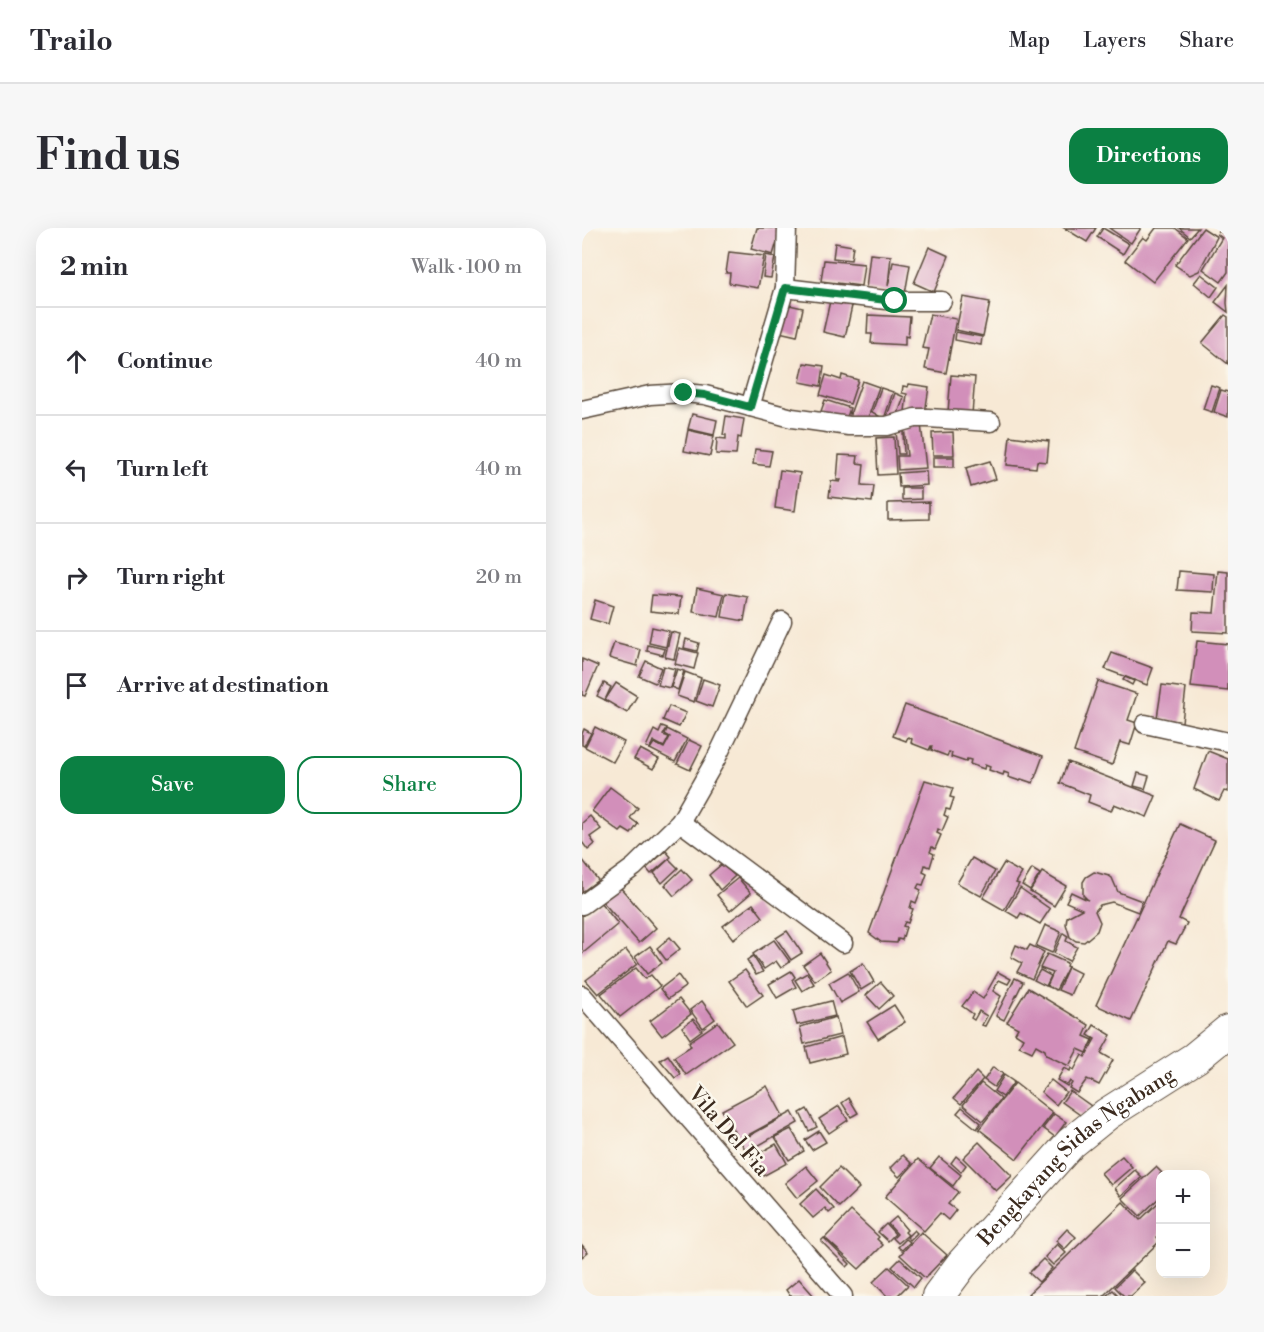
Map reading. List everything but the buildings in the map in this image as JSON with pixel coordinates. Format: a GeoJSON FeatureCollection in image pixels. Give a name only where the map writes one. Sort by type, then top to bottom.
{"type":"FeatureCollection","features":[{"type":"Feature","properties":{"kind":"highway","name":"Bengkayang Sidas Ngabang"},"geometry":{"type":"LineString","coordinates":[[938,1296],[970,1256],[1071,1143],[1107,1114],[1195,1058],[1228,1031]]}},
{"type":"Feature","properties":{"kind":"street"},"geometry":{"type":"LineString","coordinates":[[750,407],[785,288],[788,228]]}},
{"type":"Feature","properties":{"kind":"street"},"geometry":{"type":"LineString","coordinates":[[785,288],[895,301],[942,301]]}},
{"type":"Feature","properties":{"kind":"street"},"geometry":{"type":"LineString","coordinates":[[582,410],[650,395],[684,393],[705,395],[792,418],[873,427],[887,426],[915,418],[991,422]]}},
{"type":"Feature","properties":{"kind":"street"},"geometry":{"type":"LineString","coordinates":[[582,905],[634,867],[680,822],[716,759],[782,621]]}},
{"type":"Feature","properties":{"kind":"street"},"geometry":{"type":"LineString","coordinates":[[1145,724],[1228,742]]}},
{"type":"Feature","properties":{"kind":"street"},"geometry":{"type":"LineString","coordinates":[[680,822],[843,943]]}},
{"type":"Feature","properties":{"kind":"street","name":"Vila Del Fia"},"geometry":{"type":"LineString","coordinates":[[582,995],[843,1296]]}},
{"type":"Feature","properties":{"kind":"route"},"geometry":{"type":"LineString","coordinates":[[684,393],[705,395],[750,407],[785,288],[895,301]]}}]}
